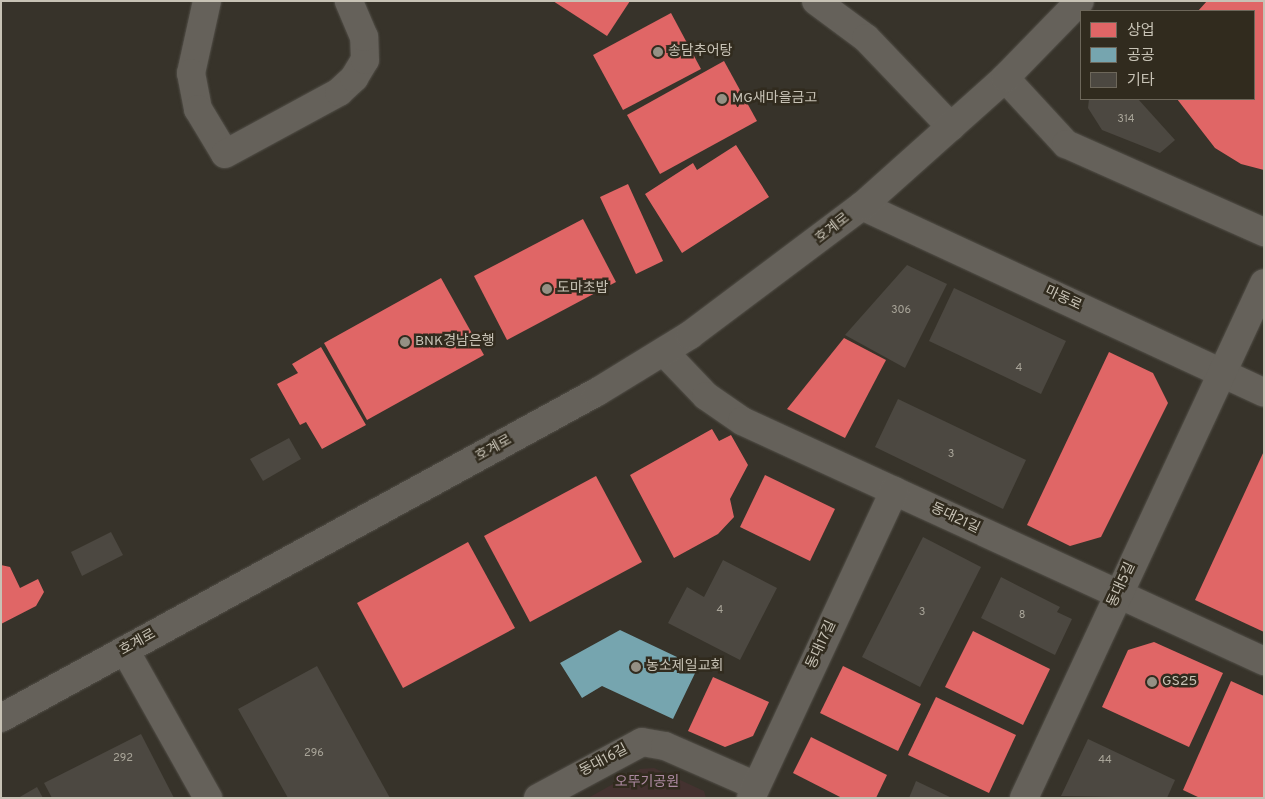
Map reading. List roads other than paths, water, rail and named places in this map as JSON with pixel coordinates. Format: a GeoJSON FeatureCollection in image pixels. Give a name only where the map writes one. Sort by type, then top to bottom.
{"type":"FeatureCollection","features":[{"type":"Feature","properties":{"kind":"street"},"geometry":{"type":"LineString","coordinates":[[207,1],[191,74],[198,109],[225,154],[339,92],[354,78],[365,60],[364,37],[349,1]]}},
{"type":"Feature","properties":{"kind":"street"},"geometry":{"type":"LineString","coordinates":[[816,1],[866,38],[951,127]]}},
{"type":"Feature","properties":{"kind":"street","name":"호계로"},"geometry":{"type":"LineString","coordinates":[[1,718],[664,352],[862,206],[1005,78],[1080,1]]}},
{"type":"Feature","properties":{"kind":"street"},"geometry":{"type":"LineString","coordinates":[[1005,78],[1066,144],[1264,232]]}},
{"type":"Feature","properties":{"kind":"street","name":"마동로"},"geometry":{"type":"LineString","coordinates":[[862,206],[1224,365],[1264,393]]}},
{"type":"Feature","properties":{"kind":"street","name":"동대5길"},"geometry":{"type":"LineString","coordinates":[[1024,798],[1264,282]]}},
{"type":"Feature","properties":{"kind":"street","name":"동대21길"},"geometry":{"type":"LineString","coordinates":[[664,352],[706,396],[742,420],[1264,661]]}},
{"type":"Feature","properties":{"kind":"street","name":"동대17길"},"geometry":{"type":"LineString","coordinates":[[753,792],[894,491]]}},
{"type":"Feature","properties":{"kind":"street"},"geometry":{"type":"LineString","coordinates":[[125,650],[208,798]]}},
{"type":"Feature","properties":{"kind":"street","name":"동대16길"},"geometry":{"type":"LineString","coordinates":[[538,798],[642,742],[665,746],[753,792]]}},
{"type":"Feature","properties":{"kind":"place","name":"송담추어탕"},"geometry":{"type":"Point","coordinates":[658,52]}},
{"type":"Feature","properties":{"kind":"place","name":"MG새마을금고"},"geometry":{"type":"Point","coordinates":[722,99]}},
{"type":"Feature","properties":{"kind":"place","name":"도마초밥"},"geometry":{"type":"Point","coordinates":[547,289]}},
{"type":"Feature","properties":{"kind":"place","name":"BNK경남은행"},"geometry":{"type":"Point","coordinates":[405,342]}},
{"type":"Feature","properties":{"kind":"place","name":"농소제일교회"},"geometry":{"type":"Point","coordinates":[636,667]}},
{"type":"Feature","properties":{"kind":"place","name":"GS25"},"geometry":{"type":"Point","coordinates":[1152,682]}},
{"type":"Feature","properties":{"kind":"park label","name":"오뚜기공원"},"geometry":{"type":"Point","coordinates":[647,783]}}]}
